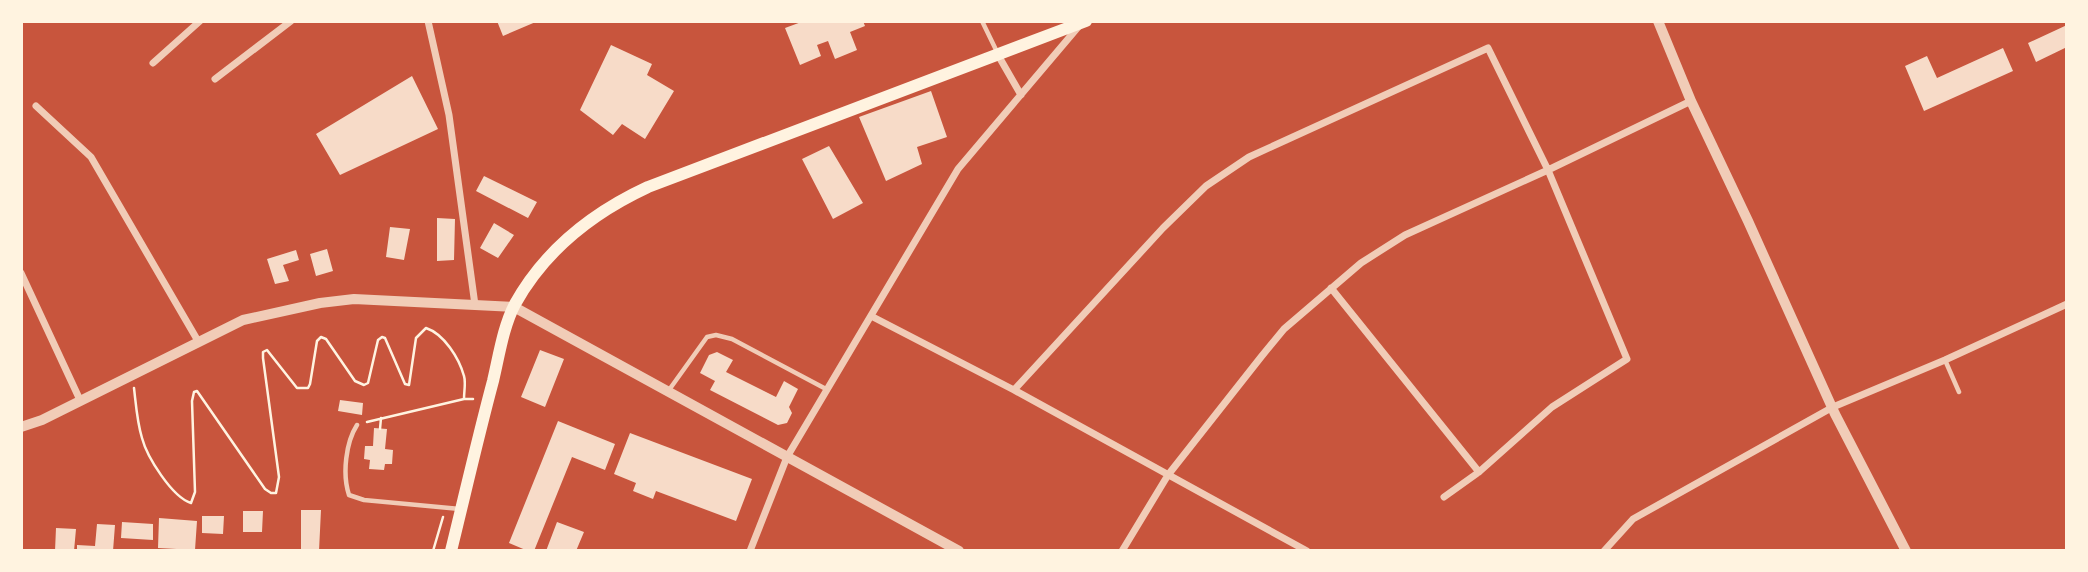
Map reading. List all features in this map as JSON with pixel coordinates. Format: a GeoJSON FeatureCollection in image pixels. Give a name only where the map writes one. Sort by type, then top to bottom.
{"type":"FeatureCollection","features":[{"type":"Feature","properties":{"kind":"main road"},"geometry":{"type":"LineString","coordinates":[[451,551],[500,351],[514,307],[538,270],[562,243],[626,197],[673,177],[1083,22]]}},
{"type":"Feature","properties":{"kind":"street"},"geometry":{"type":"LineString","coordinates":[[153,63],[200,21]]}},
{"type":"Feature","properties":{"kind":"street"},"geometry":{"type":"LineString","coordinates":[[215,79],[290,21]]}},
{"type":"Feature","properties":{"kind":"street"},"geometry":{"type":"LineString","coordinates":[[428,21],[449,115],[475,304]]}},
{"type":"Feature","properties":{"kind":"street"},"geometry":{"type":"LineString","coordinates":[[1658,21],[1691,101],[1833,407],[1906,551]]}},
{"type":"Feature","properties":{"kind":"street"},"geometry":{"type":"LineString","coordinates":[[753,550],[787,457],[958,169],[1083,22]]}},
{"type":"Feature","properties":{"kind":"street"},"geometry":{"type":"LineString","coordinates":[[1014,390],[1163,228],[1206,186],[1249,157],[1488,48],[1548,170],[1627,359],[1552,407],[1479,472],[1444,497]]}},
{"type":"Feature","properties":{"kind":"street"},"geometry":{"type":"LineString","coordinates":[[998,55],[1021,95]]}},
{"type":"Feature","properties":{"kind":"street"},"geometry":{"type":"LineString","coordinates":[[1122,551],[1168,475],[1284,329],[1361,263],[1405,235],[1691,101]]}},
{"type":"Feature","properties":{"kind":"street"},"geometry":{"type":"LineString","coordinates":[[37,106],[91,157],[198,341]]}},
{"type":"Feature","properties":{"kind":"street"},"geometry":{"type":"LineString","coordinates":[[21,273],[80,400]]}},
{"type":"Feature","properties":{"kind":"street"},"geometry":{"type":"LineString","coordinates":[[1331,288],[1479,472]]}},
{"type":"Feature","properties":{"kind":"street"},"geometry":{"type":"LineString","coordinates":[[21,427],[42,420],[243,320],[320,303],[354,299],[514,307],[959,551]]}},
{"type":"Feature","properties":{"kind":"street"},"geometry":{"type":"LineString","coordinates":[[1604,551],[1633,519],[1833,407],[1945,360],[2067,304]]}},
{"type":"Feature","properties":{"kind":"street"},"geometry":{"type":"LineString","coordinates":[[871,316],[1014,390],[1307,551]]}},
{"type":"Feature","properties":{"kind":"lane"},"geometry":{"type":"LineString","coordinates":[[982,21],[998,55]]}},
{"type":"Feature","properties":{"kind":"lane"},"geometry":{"type":"LineString","coordinates":[[668,391],[707,337],[716,335],[732,339],[827,390]]}},
{"type":"Feature","properties":{"kind":"lane"},"geometry":{"type":"LineString","coordinates":[[1945,360],[1959,392]]}},
{"type":"Feature","properties":{"kind":"lane"},"geometry":{"type":"LineString","coordinates":[[357,425],[350,436],[346,479],[349,495],[365,500],[461,509]]}},
{"type":"Feature","properties":{"kind":"path"},"geometry":{"type":"LineString","coordinates":[[131,375],[142,440],[159,472],[181,498],[191,503],[195,492],[192,401],[194,392],[197,391],[265,489],[276,493],[279,477],[263,358],[267,350],[297,388],[303,390],[310,384],[317,341],[321,337],[326,339],[355,381],[364,386],[368,383],[378,340],[382,337],[386,338],[405,384],[409,385],[416,338],[426,328],[435,331],[452,350],[465,377],[464,399]]}},
{"type":"Feature","properties":{"kind":"path"},"geometry":{"type":"LineString","coordinates":[[357,425],[464,399],[474,399]]}},
{"type":"Feature","properties":{"kind":"path"},"geometry":{"type":"LineString","coordinates":[[380,429],[381,418]]}},
{"type":"Feature","properties":{"kind":"building"},"geometry":{"type":"Polygon","coordinates":[[[497,21],[538,21],[503,36],[497,21]]]}},
{"type":"Feature","properties":{"kind":"building"},"geometry":{"type":"Polygon","coordinates":[[[804,21],[863,21],[865,26],[850,32],[857,50],[835,59],[828,41],[817,45],[821,56],[800,65],[785,28],[804,21]]]}},
{"type":"Feature","properties":{"kind":"building"},"geometry":{"type":"Polygon","coordinates":[[[2067,25],[2067,47],[2036,62],[2028,43],[2067,25]]]}},
{"type":"Feature","properties":{"kind":"building"},"geometry":{"type":"Polygon","coordinates":[[[611,45],[652,64],[647,75],[674,91],[645,139],[622,124],[613,135],[580,110],[611,45]]]}},
{"type":"Feature","properties":{"kind":"building"},"geometry":{"type":"Polygon","coordinates":[[[2003,48],[2013,71],[1924,111],[1905,66],[1927,56],[1937,78],[2003,48]]]}},
{"type":"Feature","properties":{"kind":"building"},"geometry":{"type":"Polygon","coordinates":[[[412,76],[438,129],[340,175],[316,134],[412,76]]]}},
{"type":"Feature","properties":{"kind":"building"},"geometry":{"type":"Polygon","coordinates":[[[931,91],[947,137],[917,147],[922,164],[886,181],[859,117],[931,91]]]}},
{"type":"Feature","properties":{"kind":"building"},"geometry":{"type":"Polygon","coordinates":[[[829,146],[863,203],[833,219],[802,159],[829,146]]]}},
{"type":"Feature","properties":{"kind":"building"},"geometry":{"type":"Polygon","coordinates":[[[484,176],[537,202],[528,218],[476,191],[484,176]]]}},
{"type":"Feature","properties":{"kind":"building"},"geometry":{"type":"Polygon","coordinates":[[[437,218],[455,219],[454,260],[437,261],[437,218]]]}},
{"type":"Feature","properties":{"kind":"building"},"geometry":{"type":"Polygon","coordinates":[[[494,223],[514,235],[498,258],[480,248],[494,223]]]}},
{"type":"Feature","properties":{"kind":"building"},"geometry":{"type":"Polygon","coordinates":[[[390,227],[410,229],[404,260],[386,257],[390,227]]]}},
{"type":"Feature","properties":{"kind":"building"},"geometry":{"type":"Polygon","coordinates":[[[327,249],[333,271],[316,276],[310,254],[327,249]]]}},
{"type":"Feature","properties":{"kind":"building"},"geometry":{"type":"Polygon","coordinates":[[[296,250],[299,260],[283,265],[289,281],[275,284],[267,259],[296,250]]]}},
{"type":"Feature","properties":{"kind":"building"},"geometry":{"type":"Polygon","coordinates":[[[540,350],[564,359],[545,407],[521,397],[540,350]]]}},
{"type":"Feature","properties":{"kind":"building"},"geometry":{"type":"Polygon","coordinates":[[[717,352],[733,360],[726,372],[776,397],[784,381],[798,389],[789,407],[792,413],[787,423],[778,425],[710,390],[715,381],[700,373],[709,355],[717,352]]]}},
{"type":"Feature","properties":{"kind":"building"},"geometry":{"type":"Polygon","coordinates":[[[340,400],[363,403],[362,415],[338,411],[340,400]]]}},
{"type":"Feature","properties":{"kind":"building"},"geometry":{"type":"Polygon","coordinates":[[[558,421],[615,444],[605,470],[572,457],[534,551],[528,551],[509,543],[558,421]]]}},
{"type":"Feature","properties":{"kind":"building"},"geometry":{"type":"Polygon","coordinates":[[[374,428],[387,429],[385,449],[393,450],[392,464],[385,464],[384,470],[369,469],[370,460],[364,459],[365,446],[373,446],[374,428]]]}},
{"type":"Feature","properties":{"kind":"building"},"geometry":{"type":"Polygon","coordinates":[[[630,433],[752,479],[736,521],[656,491],[653,499],[633,491],[636,483],[614,474],[630,433]]]}},
{"type":"Feature","properties":{"kind":"building"},"geometry":{"type":"Polygon","coordinates":[[[301,510],[321,510],[319,551],[301,551],[301,510]]]}},
{"type":"Feature","properties":{"kind":"building"},"geometry":{"type":"Polygon","coordinates":[[[243,511],[263,511],[262,532],[243,532],[243,511]]]}},
{"type":"Feature","properties":{"kind":"building"},"geometry":{"type":"Polygon","coordinates":[[[202,516],[224,516],[223,534],[202,533],[202,516]]]}},
{"type":"Feature","properties":{"kind":"building"},"geometry":{"type":"Polygon","coordinates":[[[159,518],[197,521],[195,550],[158,548],[159,518]]]}},
{"type":"Feature","properties":{"kind":"building"},"geometry":{"type":"Polygon","coordinates":[[[122,522],[153,524],[153,540],[121,538],[122,522]]]}},
{"type":"Feature","properties":{"kind":"building"},"geometry":{"type":"Polygon","coordinates":[[[557,522],[584,532],[576,551],[546,551],[557,522]]]}},
{"type":"Feature","properties":{"kind":"building"},"geometry":{"type":"Polygon","coordinates":[[[97,524],[115,525],[113,551],[77,551],[77,545],[95,546],[97,524]]]}},
{"type":"Feature","properties":{"kind":"building"},"geometry":{"type":"Polygon","coordinates":[[[56,528],[76,529],[74,551],[55,551],[56,528]]]}}]}
